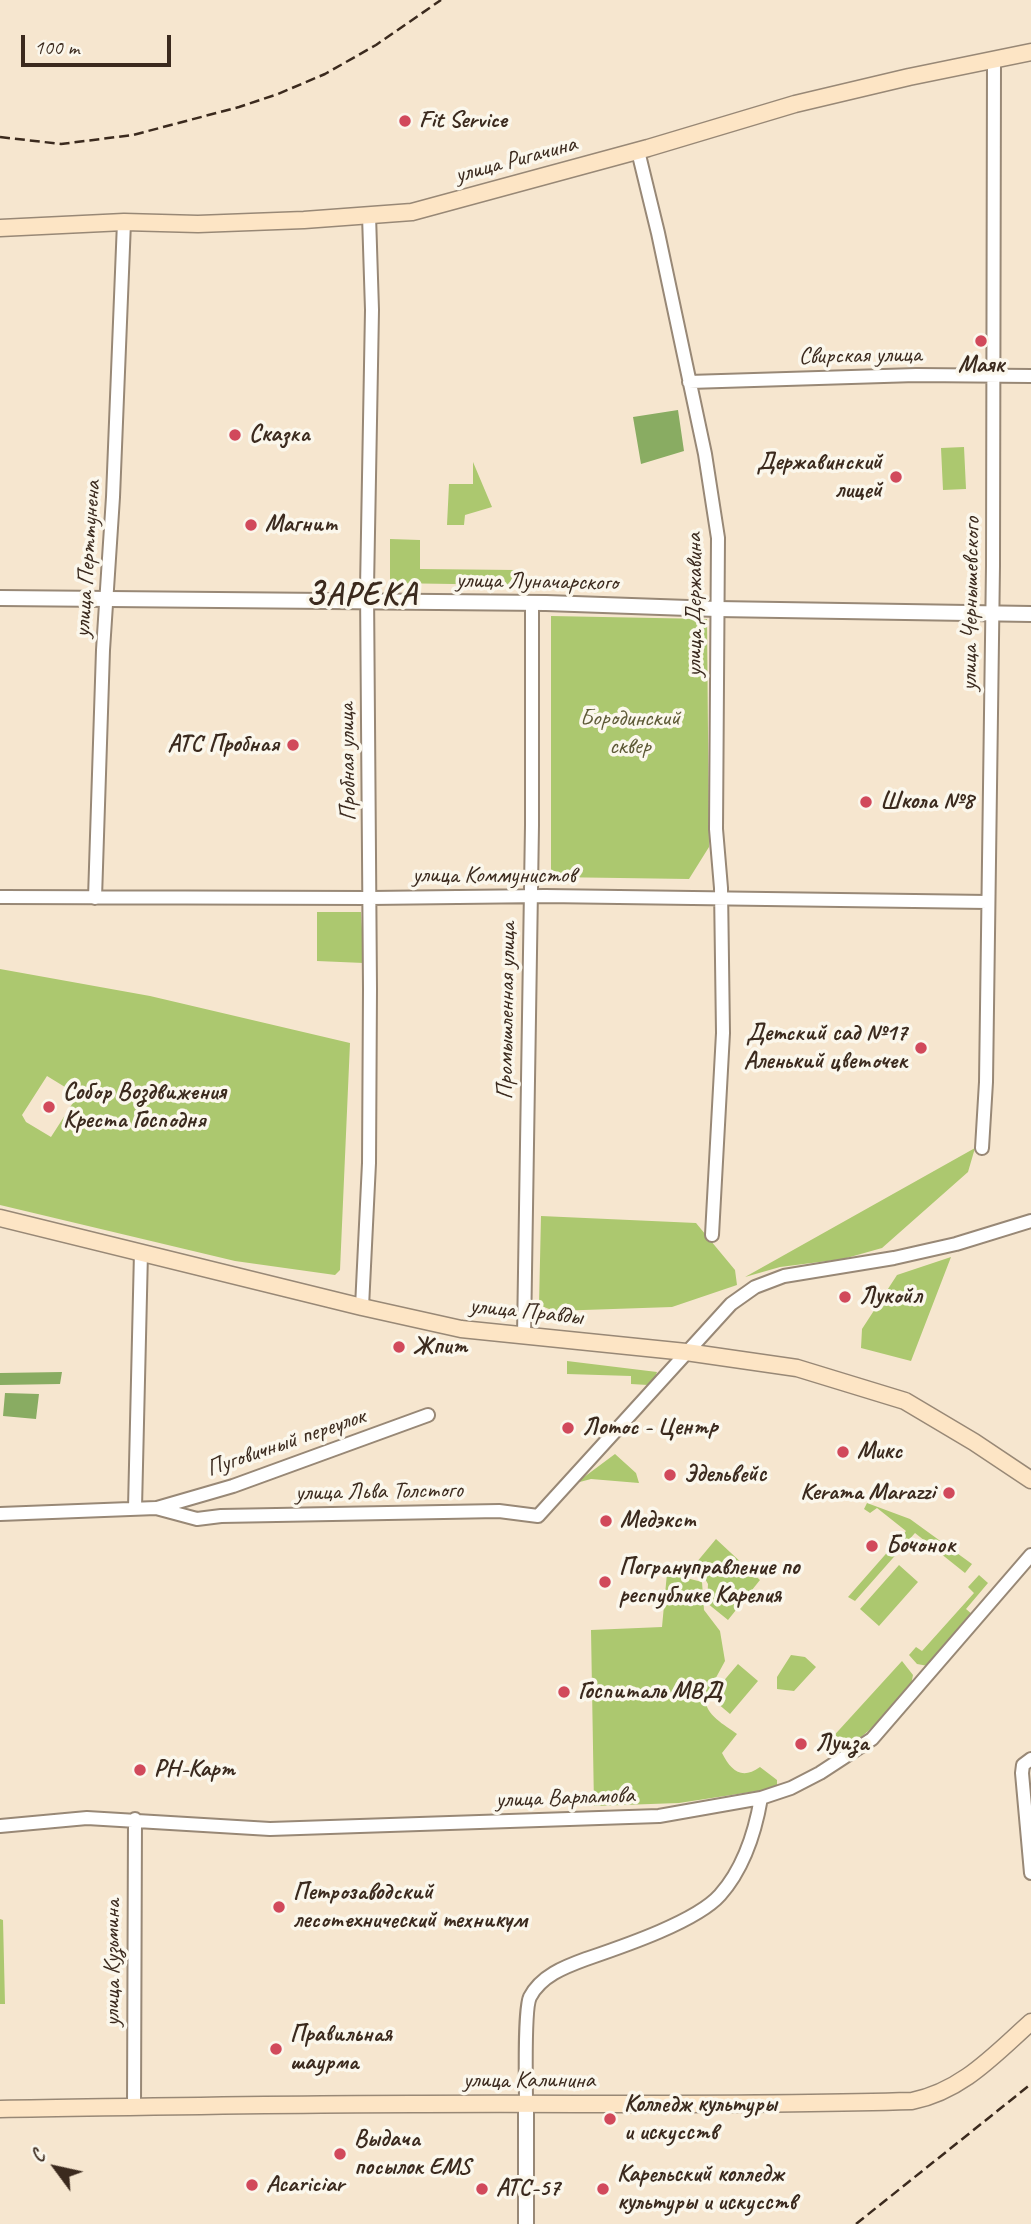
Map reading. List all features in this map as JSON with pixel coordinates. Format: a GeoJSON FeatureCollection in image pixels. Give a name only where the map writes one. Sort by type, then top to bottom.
{"type":"FeatureCollection","features":[{"type":"Feature","properties":{"kind":"main road","name":"улица Ригачина"},"geometry":{"type":"LineString","coordinates":[[0,228],[124,222],[198,224],[412,212],[638,151],[795,104],[1031,52]]}},
{"type":"Feature","properties":{"kind":"main road","name":"улица Правды"},"geometry":{"type":"LineString","coordinates":[[0,1218],[461,1329],[687,1352],[797,1368],[905,1401],[1031,1480]]}},
{"type":"Feature","properties":{"kind":"main road","name":"улица Калинина"},"geometry":{"type":"LineString","coordinates":[[0,2109],[526,2103],[769,2105],[912,2101],[929,2097],[960,2083],[1031,2022]]}},
{"type":"Feature","properties":{"kind":"street","name":"улица Чернышевского"},"geometry":{"type":"LineString","coordinates":[[982,1147],[986,1082],[992,613],[994,60]]}},
{"type":"Feature","properties":{"kind":"street","name":"улица Державина"},"geometry":{"type":"LineString","coordinates":[[638,151],[713,498],[718,538],[716,829],[721,899],[723,1040],[712,1234]]}},
{"type":"Feature","properties":{"kind":"street","name":"Пробная улица"},"geometry":{"type":"LineString","coordinates":[[362,1307],[369,1163],[367,601],[372,310],[369,215]]}},
{"type":"Feature","properties":{"kind":"street","name":"улица Перттунена"},"geometry":{"type":"LineString","coordinates":[[95,898],[124,222]]}},
{"type":"Feature","properties":{"kind":"street","name":"Свирская улица"},"geometry":{"type":"LineString","coordinates":[[689,382],[869,376],[1031,376]]}},
{"type":"Feature","properties":{"kind":"street","name":"улица Луначарского"},"geometry":{"type":"LineString","coordinates":[[0,598],[532,603],[1031,614]]}},
{"type":"Feature","properties":{"kind":"street","name":"Промышленная улица"},"geometry":{"type":"LineString","coordinates":[[524,1336],[532,603]]}},
{"type":"Feature","properties":{"kind":"street","name":"улица Коммунистов"},"geometry":{"type":"LineString","coordinates":[[0,897],[530,896],[988,902]]}},
{"type":"Feature","properties":{"kind":"street"},"geometry":{"type":"LineString","coordinates":[[687,1352],[732,1304],[755,1287],[784,1276],[894,1258],[956,1244],[1031,1221]]}},
{"type":"Feature","properties":{"kind":"street"},"geometry":{"type":"LineString","coordinates":[[135,1508],[141,1252]]}},
{"type":"Feature","properties":{"kind":"street","name":"улица Льва Толстого"},"geometry":{"type":"LineString","coordinates":[[0,1514],[156,1508],[197,1519],[220,1516],[499,1511],[538,1516],[687,1352]]}},
{"type":"Feature","properties":{"kind":"street","name":"Пуговичный переулок"},"geometry":{"type":"LineString","coordinates":[[156,1508],[233,1486],[428,1415]]}},
{"type":"Feature","properties":{"kind":"street","name":"улица Варламова"},"geometry":{"type":"LineString","coordinates":[[0,1826],[87,1818],[270,1829],[612,1818],[659,1816],[761,1798],[791,1788],[820,1773],[872,1739],[1031,1555]]}},
{"type":"Feature","properties":{"kind":"street"},"geometry":{"type":"LineString","coordinates":[[1031,1759],[1023,1765],[1022,1773],[1031,1873]]}},
{"type":"Feature","properties":{"kind":"street"},"geometry":{"type":"LineString","coordinates":[[526,2224],[528,2000],[541,1981],[568,1966],[692,1917],[719,1896],[745,1855],[761,1798]]}},
{"type":"Feature","properties":{"kind":"street","name":"улица Кузьмина"},"geometry":{"type":"LineString","coordinates":[[134,2107],[135,1819]]}},
{"type":"Feature","properties":{"kind":"green space"},"geometry":{"type":"Polygon","coordinates":[[[678,410],[684,451],[641,464],[633,417],[678,410]]]}},
{"type":"Feature","properties":{"kind":"green space"},"geometry":{"type":"Polygon","coordinates":[[[964,447],[966,489],[943,490],[941,448],[964,447]]]}},
{"type":"Feature","properties":{"kind":"green space"},"geometry":{"type":"Polygon","coordinates":[[[473,462],[492,507],[465,515],[464,525],[447,525],[449,484],[473,484],[473,462]]]}},
{"type":"Feature","properties":{"kind":"green space"},"geometry":{"type":"Polygon","coordinates":[[[390,539],[420,540],[420,569],[515,570],[515,585],[390,583],[390,539]]]}},
{"type":"Feature","properties":{"kind":"green space","name":"Бородинский сквер"},"geometry":{"type":"Polygon","coordinates":[[[551,616],[707,619],[709,847],[689,879],[551,877],[551,616]]]}},
{"type":"Feature","properties":{"kind":"green space"},"geometry":{"type":"Polygon","coordinates":[[[317,912],[361,912],[364,963],[317,961],[317,912]]]}},
{"type":"Feature","properties":{"kind":"green space"},"geometry":{"type":"Polygon","coordinates":[[[0,969],[150,996],[350,1043],[340,1270],[335,1275],[235,1261],[0,1205],[0,969]],[[47,1076],[22,1115],[26,1122],[51,1137],[78,1095],[47,1076]]]}},
{"type":"Feature","properties":{"kind":"green space"},"geometry":{"type":"Polygon","coordinates":[[[975,1148],[968,1172],[882,1248],[843,1259],[780,1267],[745,1277],[975,1148]]]}},
{"type":"Feature","properties":{"kind":"green space"},"geometry":{"type":"Polygon","coordinates":[[[541,1216],[696,1223],[735,1270],[737,1285],[672,1307],[554,1311],[539,1305],[541,1216]]]}},
{"type":"Feature","properties":{"kind":"green space"},"geometry":{"type":"Polygon","coordinates":[[[951,1257],[911,1361],[861,1348],[862,1329],[897,1275],[951,1257]]]}},
{"type":"Feature","properties":{"kind":"green space"},"geometry":{"type":"Polygon","coordinates":[[[567,1361],[657,1372],[648,1385],[631,1384],[631,1376],[567,1374],[567,1361]]]}},
{"type":"Feature","properties":{"kind":"green space"},"geometry":{"type":"Polygon","coordinates":[[[62,1372],[60,1384],[0,1385],[0,1373],[62,1372]]]}},
{"type":"Feature","properties":{"kind":"green space"},"geometry":{"type":"Polygon","coordinates":[[[5,1393],[39,1394],[36,1419],[3,1416],[5,1393]]]}},
{"type":"Feature","properties":{"kind":"green space"},"geometry":{"type":"Polygon","coordinates":[[[615,1454],[636,1473],[639,1483],[591,1479],[576,1483],[615,1454]]]}},
{"type":"Feature","properties":{"kind":"green space"},"geometry":{"type":"Polygon","coordinates":[[[867,1503],[910,1519],[972,1564],[965,1573],[915,1533],[855,1601],[848,1597],[906,1531],[877,1508],[870,1513],[864,1509],[867,1503]]]}},
{"type":"Feature","properties":{"kind":"green space"},"geometry":{"type":"Polygon","coordinates":[[[716,1539],[760,1580],[728,1620],[707,1603],[708,1584],[696,1563],[716,1539]]]}},
{"type":"Feature","properties":{"kind":"green space"},"geometry":{"type":"Polygon","coordinates":[[[899,1565],[918,1582],[879,1626],[860,1609],[899,1565]]]}},
{"type":"Feature","properties":{"kind":"green space"},"geometry":{"type":"Polygon","coordinates":[[[667,1573],[702,1582],[704,1610],[720,1631],[725,1661],[705,1698],[708,1710],[737,1734],[722,1753],[729,1765],[738,1772],[748,1773],[760,1767],[777,1780],[777,1788],[679,1803],[594,1806],[591,1630],[662,1627],[667,1573]]]}},
{"type":"Feature","properties":{"kind":"green space"},"geometry":{"type":"Polygon","coordinates":[[[979,1575],[988,1583],[966,1609],[973,1615],[928,1666],[917,1664],[909,1655],[916,1647],[922,1651],[974,1593],[968,1587],[979,1575]]]}},
{"type":"Feature","properties":{"kind":"green space"},"geometry":{"type":"Polygon","coordinates":[[[791,1655],[805,1657],[816,1667],[794,1691],[777,1689],[777,1677],[791,1655]]]}},
{"type":"Feature","properties":{"kind":"green space"},"geometry":{"type":"Polygon","coordinates":[[[902,1661],[913,1675],[911,1685],[865,1734],[844,1747],[835,1748],[829,1741],[902,1661]]]}},
{"type":"Feature","properties":{"kind":"green space"},"geometry":{"type":"Polygon","coordinates":[[[738,1664],[758,1681],[730,1714],[710,1697],[738,1664]]]}},
{"type":"Feature","properties":{"kind":"green space"},"geometry":{"type":"Polygon","coordinates":[[[0,1919],[3,1920],[5,2004],[0,2004],[0,1919]]]}},
{"type":"Feature","properties":{"kind":"railway"},"geometry":{"type":"LineString","coordinates":[[0,137],[61,144],[133,135],[239,107],[325,74],[376,45],[441,0]]}},
{"type":"Feature","properties":{"kind":"railway"},"geometry":{"type":"LineString","coordinates":[[856,2224],[1031,2084]]}},
{"type":"Feature","properties":{"kind":"place","name":"Fit Service"},"geometry":{"type":"Point","coordinates":[405,121]}},
{"type":"Feature","properties":{"kind":"place","name":"Маяк"},"geometry":{"type":"Point","coordinates":[981,341]}},
{"type":"Feature","properties":{"kind":"place","name":"Сказка"},"geometry":{"type":"Point","coordinates":[235,435]}},
{"type":"Feature","properties":{"kind":"place","name":"Державинский лицей"},"geometry":{"type":"Point","coordinates":[896,477]}},
{"type":"Feature","properties":{"kind":"place","name":"Магнит"},"geometry":{"type":"Point","coordinates":[251,525]}},
{"type":"Feature","properties":{"kind":"place","name":"АТС Пробная"},"geometry":{"type":"Point","coordinates":[293,745]}},
{"type":"Feature","properties":{"kind":"place","name":"Школа №8"},"geometry":{"type":"Point","coordinates":[866,802]}},
{"type":"Feature","properties":{"kind":"place","name":"Детский сад №17 Аленький цветочек"},"geometry":{"type":"Point","coordinates":[921,1048]}},
{"type":"Feature","properties":{"kind":"place","name":"Собор Воздвижения Креста Господня"},"geometry":{"type":"Point","coordinates":[49,1107]}},
{"type":"Feature","properties":{"kind":"place","name":"Лукойл"},"geometry":{"type":"Point","coordinates":[845,1297]}},
{"type":"Feature","properties":{"kind":"place","name":"Жпит"},"geometry":{"type":"Point","coordinates":[399,1347]}},
{"type":"Feature","properties":{"kind":"place","name":"Лотос - Центр"},"geometry":{"type":"Point","coordinates":[568,1428]}},
{"type":"Feature","properties":{"kind":"place","name":"Микс"},"geometry":{"type":"Point","coordinates":[843,1452]}},
{"type":"Feature","properties":{"kind":"place","name":"Эдельвейс"},"geometry":{"type":"Point","coordinates":[670,1475]}},
{"type":"Feature","properties":{"kind":"place","name":"Kerama Marazzi"},"geometry":{"type":"Point","coordinates":[949,1493]}},
{"type":"Feature","properties":{"kind":"place","name":"Медэкст"},"geometry":{"type":"Point","coordinates":[606,1521]}},
{"type":"Feature","properties":{"kind":"place","name":"Бочонок"},"geometry":{"type":"Point","coordinates":[872,1546]}},
{"type":"Feature","properties":{"kind":"place","name":"Погрануправление по республике Карелия"},"geometry":{"type":"Point","coordinates":[605,1582]}},
{"type":"Feature","properties":{"kind":"place","name":"Госпиталь МВД"},"geometry":{"type":"Point","coordinates":[564,1692]}},
{"type":"Feature","properties":{"kind":"place","name":"Луиза"},"geometry":{"type":"Point","coordinates":[801,1744]}},
{"type":"Feature","properties":{"kind":"place","name":"РН-Карт"},"geometry":{"type":"Point","coordinates":[140,1770]}},
{"type":"Feature","properties":{"kind":"place","name":"Петрозаводский лесотехнический техникум"},"geometry":{"type":"Point","coordinates":[279,1907]}},
{"type":"Feature","properties":{"kind":"place","name":"Правильная шаурма"},"geometry":{"type":"Point","coordinates":[276,2049]}},
{"type":"Feature","properties":{"kind":"place","name":"Колледж культуры и искусств"},"geometry":{"type":"Point","coordinates":[610,2119]}},
{"type":"Feature","properties":{"kind":"place","name":"Выдача посылок EMS"},"geometry":{"type":"Point","coordinates":[340,2154]}},
{"type":"Feature","properties":{"kind":"place","name":"Acariciar"},"geometry":{"type":"Point","coordinates":[252,2185]}},
{"type":"Feature","properties":{"kind":"place","name":"АТС-57"},"geometry":{"type":"Point","coordinates":[482,2189]}},
{"type":"Feature","properties":{"kind":"place","name":"Карельский колледж культуры и искусств"},"geometry":{"type":"Point","coordinates":[603,2189]}},
{"type":"Feature","properties":{"kind":"district","name":"ЗАРЕКА"},"geometry":{"type":"Point","coordinates":[362,596]}}]}
